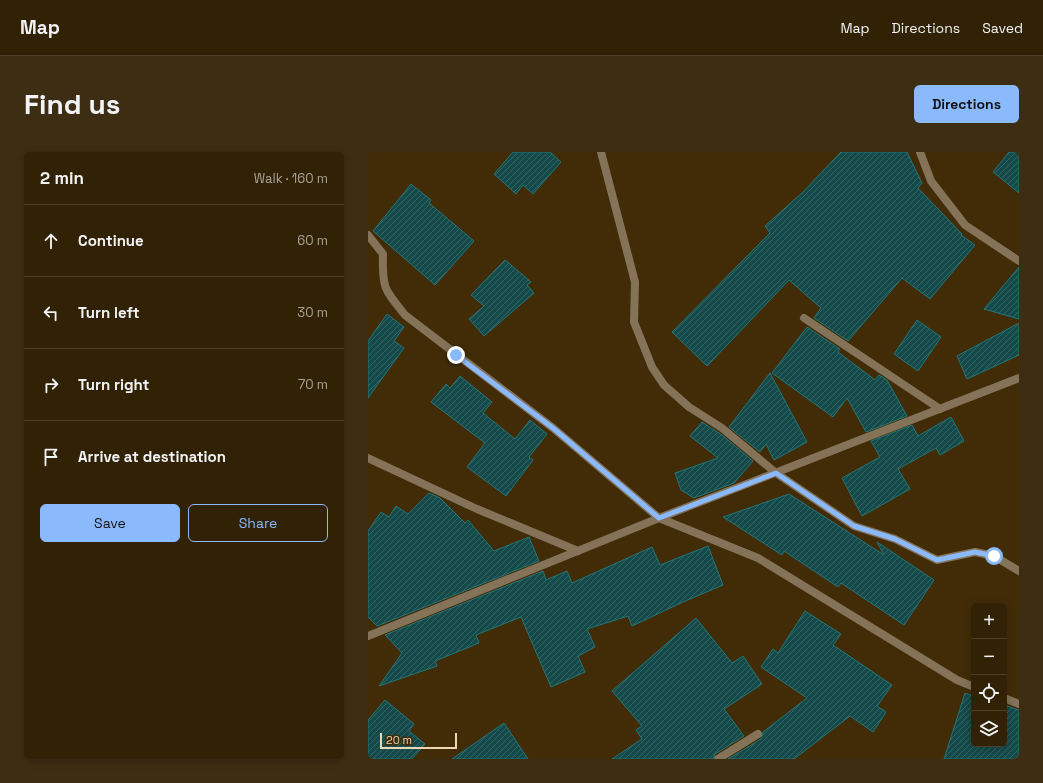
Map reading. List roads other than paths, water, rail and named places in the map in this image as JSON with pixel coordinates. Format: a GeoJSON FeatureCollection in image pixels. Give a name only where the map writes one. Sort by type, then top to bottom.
{"type":"FeatureCollection","features":[{"type":"Feature","properties":{"kind":"street"},"geometry":{"type":"LineString","coordinates":[[601,152],[635,282],[634,322],[652,367],[664,385],[684,402],[722,428],[776,473],[854,526],[895,539],[937,560],[975,552],[994,556],[1019,571]]}},
{"type":"Feature","properties":{"kind":"street"},"geometry":{"type":"LineString","coordinates":[[920,152],[931,181],[965,226],[1019,261]]}},
{"type":"Feature","properties":{"kind":"street"},"geometry":{"type":"LineString","coordinates":[[368,235],[383,254],[382,274],[386,291],[405,315],[553,428],[659,518],[758,558],[957,680],[971,686]]}},
{"type":"Feature","properties":{"kind":"street"},"geometry":{"type":"LineString","coordinates":[[804,318],[940,409]]}},
{"type":"Feature","properties":{"kind":"street"},"geometry":{"type":"LineString","coordinates":[[368,636],[659,518],[1019,378]]}},
{"type":"Feature","properties":{"kind":"street"},"geometry":{"type":"LineString","coordinates":[[368,458],[477,510],[578,551]]}},
{"type":"Feature","properties":{"kind":"street"},"geometry":{"type":"LineString","coordinates":[[1007,699],[1019,704]]}},
{"type":"Feature","properties":{"kind":"street"},"geometry":{"type":"LineString","coordinates":[[718,759],[758,734]]}}]}
